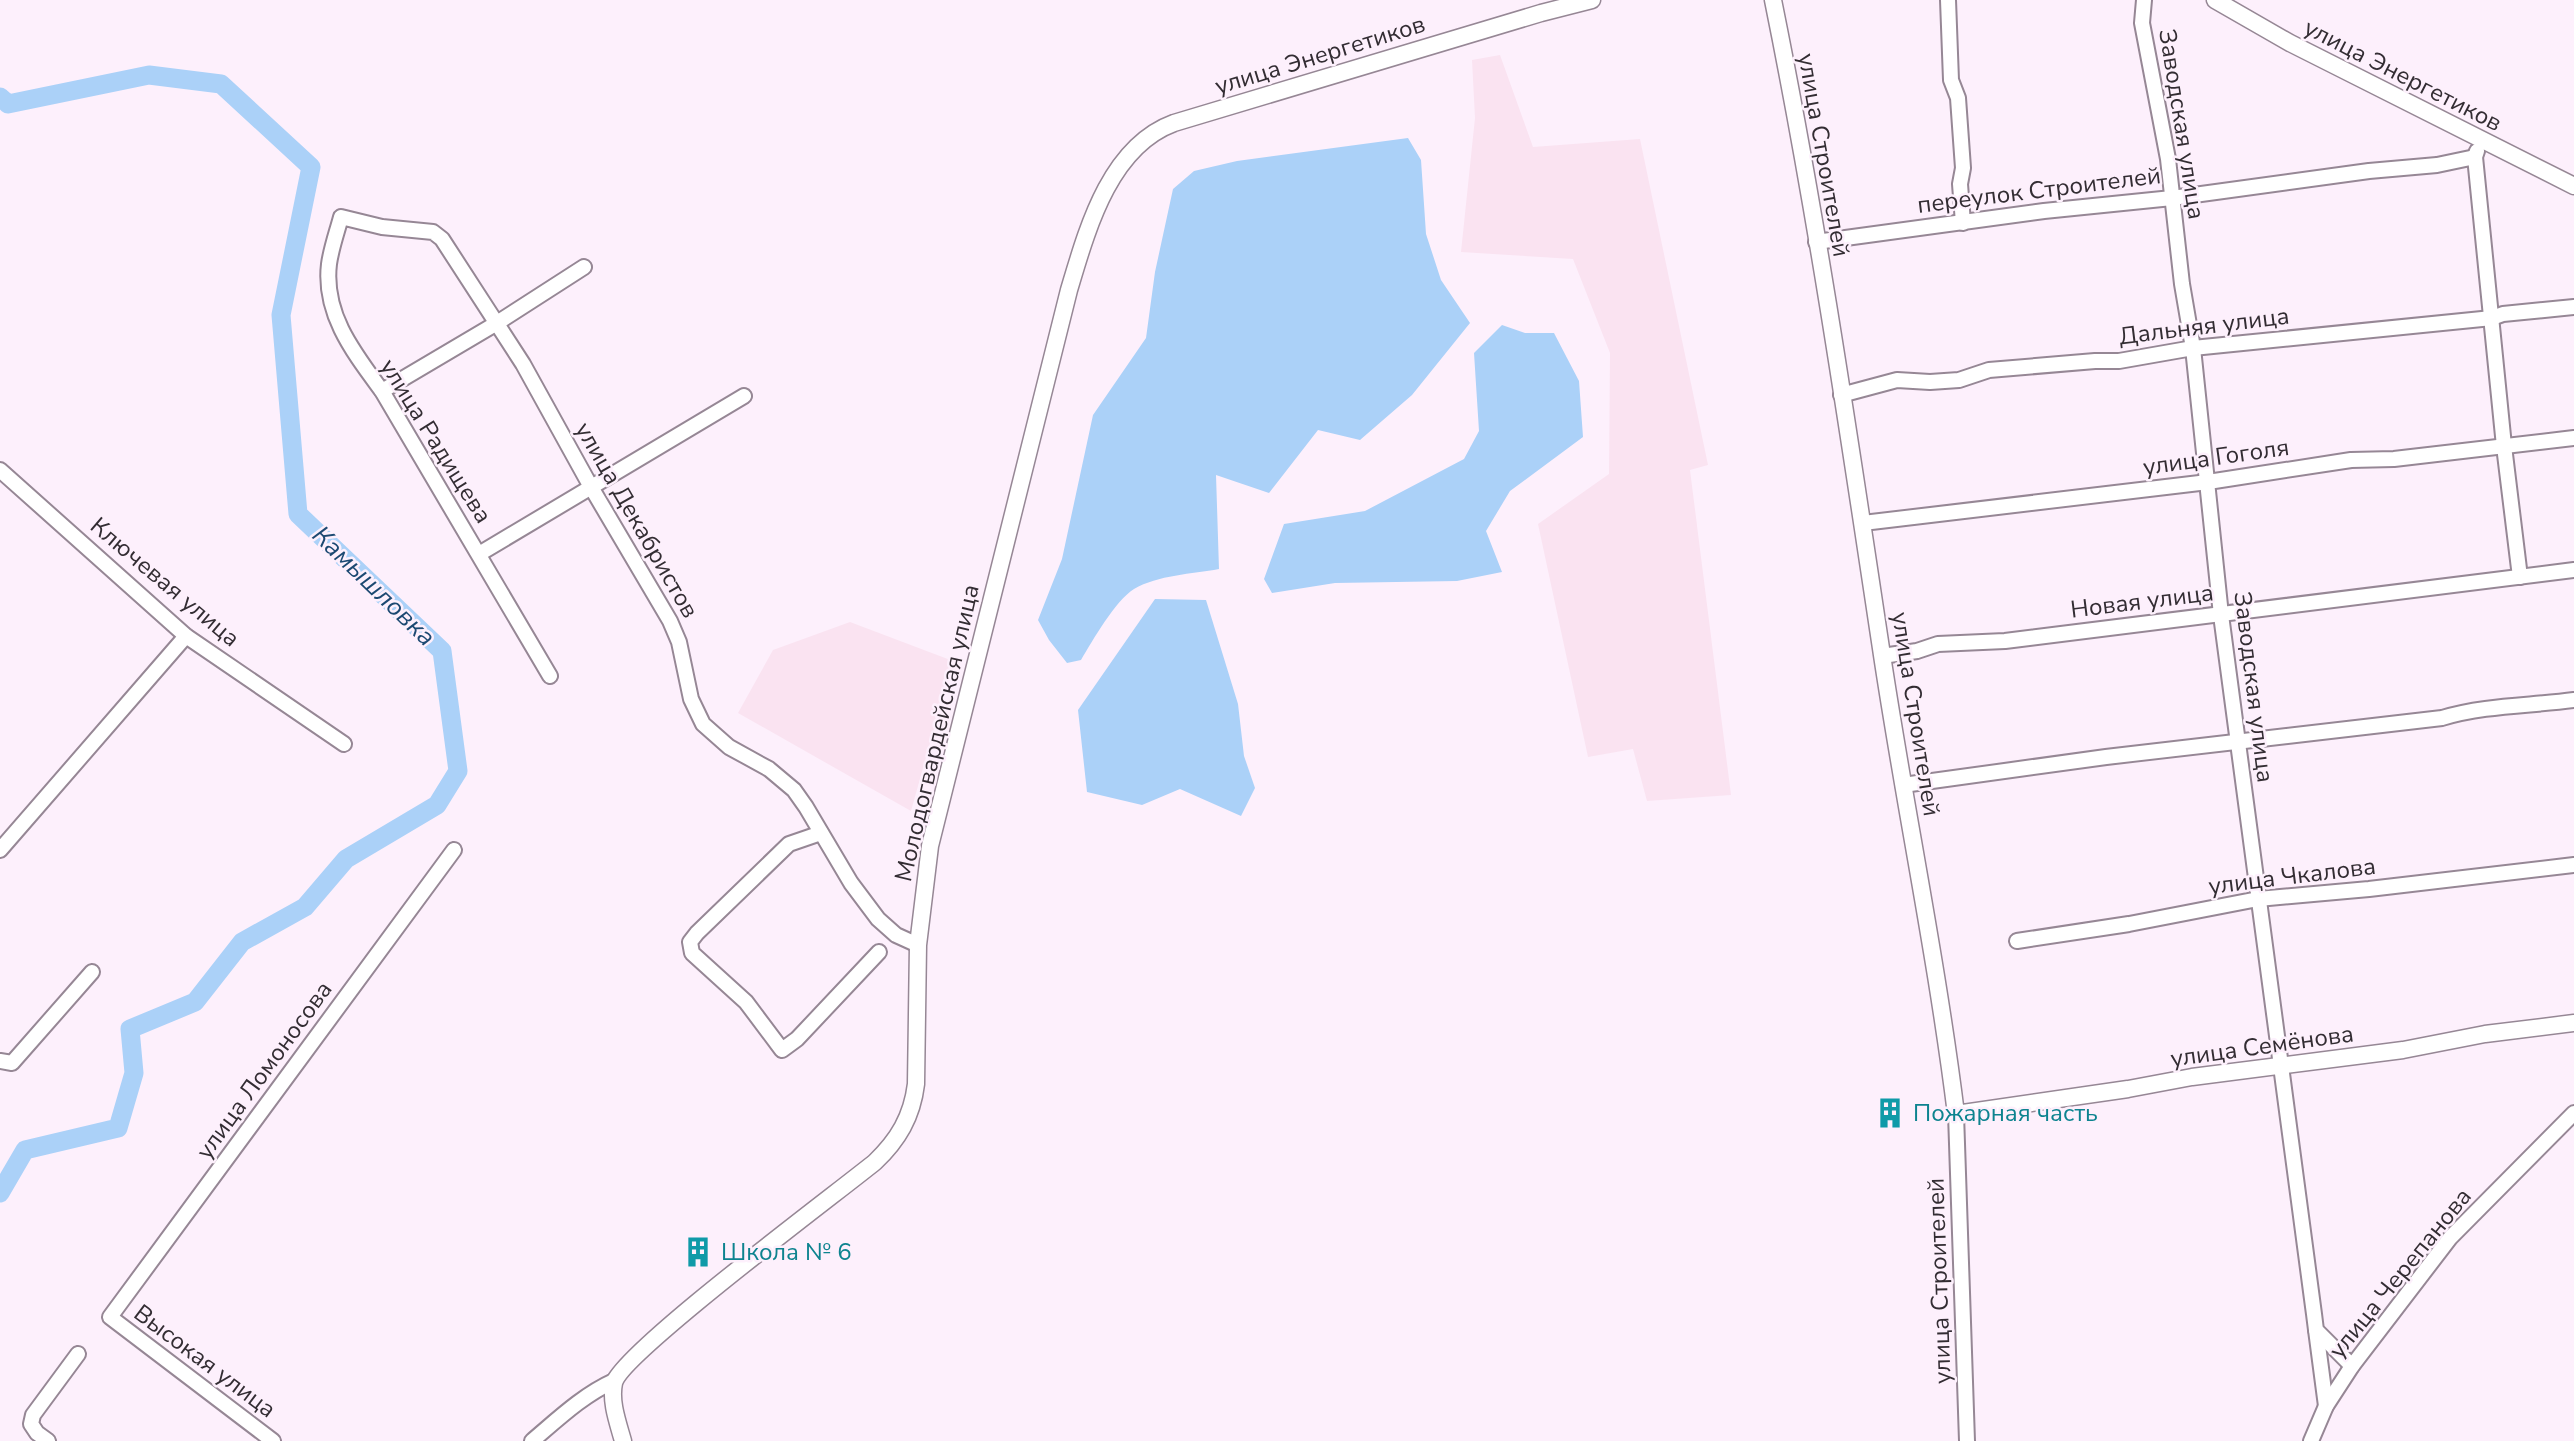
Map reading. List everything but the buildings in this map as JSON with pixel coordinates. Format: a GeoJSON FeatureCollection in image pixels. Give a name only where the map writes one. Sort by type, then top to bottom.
{"type":"FeatureCollection","features":[{"type":"Feature","properties":{"kind":"street","name":"улица Энергетиков"},"geometry":{"type":"LineString","coordinates":[[1145,138],[1161,128],[1197,115],[1592,0]]}},
{"type":"Feature","properties":{"kind":"street","name":"улица Строителей"},"geometry":{"type":"LineString","coordinates":[[1773,0],[1816,242],[1903,785],[1948,1046],[1956,1115],[1968,1441]]}},
{"type":"Feature","properties":{"kind":"street"},"geometry":{"type":"LineString","coordinates":[[1948,0],[1951,80],[1958,98],[1964,168],[1960,184],[1964,223]]}},
{"type":"Feature","properties":{"kind":"street","name":"Заводская улица"},"geometry":{"type":"LineString","coordinates":[[2144,0],[2142,23],[2168,159],[2193,348],[2221,615],[2326,1406]]}},
{"type":"Feature","properties":{"kind":"street","name":"улица Энергетиков"},"geometry":{"type":"LineString","coordinates":[[2215,0],[2290,43],[2574,186]]}},
{"type":"Feature","properties":{"kind":"street","name":"Молодогвардейская улица"},"geometry":{"type":"LineString","coordinates":[[532,1441],[578,1402],[614,1381],[648,1344],[875,1162],[897,1138],[908,1119],[916,1084],[918,946],[930,846],[1069,290],[1087,235],[1110,182],[1119,167],[1145,138]]}},
{"type":"Feature","properties":{"kind":"street"},"geometry":{"type":"LineString","coordinates":[[2482,139],[2475,157],[2520,577]]}},
{"type":"Feature","properties":{"kind":"street","name":"переулок Строителей"},"geometry":{"type":"LineString","coordinates":[[1816,242],[2044,211],[2437,165],[2475,157]]}},
{"type":"Feature","properties":{"kind":"street","name":"улица Декабристов"},"geometry":{"type":"LineString","coordinates":[[341,217],[382,227],[433,232],[442,239],[523,363],[670,621],[679,642],[691,699],[703,724],[729,747],[782,778],[806,807],[851,883],[878,919],[896,935],[918,946]]}},
{"type":"Feature","properties":{"kind":"street","name":"улица Радищева"},"geometry":{"type":"LineString","coordinates":[[341,217],[329,265],[331,300],[337,321],[354,353],[382,391],[550,676]]}},
{"type":"Feature","properties":{"kind":"street"},"geometry":{"type":"LineString","coordinates":[[382,391],[584,267]]}},
{"type":"Feature","properties":{"kind":"street","name":"Дальняя улица"},"geometry":{"type":"LineString","coordinates":[[1841,395],[1897,380],[1959,380],[1989,370],[2119,361],[2193,348],[2492,318],[2504,314],[2574,307]]}},
{"type":"Feature","properties":{"kind":"street"},"geometry":{"type":"LineString","coordinates":[[479,554],[744,396]]}},
{"type":"Feature","properties":{"kind":"street","name":"улица Гоголя"},"geometry":{"type":"LineString","coordinates":[[1863,523],[2208,482],[2351,460],[2394,459],[2574,438]]}},
{"type":"Feature","properties":{"kind":"street","name":"Ключевая улица"},"geometry":{"type":"LineString","coordinates":[[0,470],[186,636],[344,744]]}},
{"type":"Feature","properties":{"kind":"street","name":"Новая улица"},"geometry":{"type":"LineString","coordinates":[[1882,656],[1917,651],[1938,644],[2005,640],[2140,622],[2221,615],[2270,606],[2574,570]]}},
{"type":"Feature","properties":{"kind":"street"},"geometry":{"type":"LineString","coordinates":[[0,850],[186,636]]}},
{"type":"Feature","properties":{"kind":"street"},"geometry":{"type":"LineString","coordinates":[[1903,785],[2239,740],[2442,718],[2461,712],[2508,705],[2529,706],[2574,700]]}},
{"type":"Feature","properties":{"kind":"street"},"geometry":{"type":"LineString","coordinates":[[821,833],[789,844],[697,933],[690,942],[692,953],[746,1002],[782,1050],[797,1040],[878,952]]}},
{"type":"Feature","properties":{"kind":"street","name":"улица Ломоносова"},"geometry":{"type":"LineString","coordinates":[[110,1317],[454,850]]}},
{"type":"Feature","properties":{"kind":"street","name":"улица Чкалова"},"geometry":{"type":"LineString","coordinates":[[2017,941],[2129,924],[2258,899],[2574,865]]}},
{"type":"Feature","properties":{"kind":"street"},"geometry":{"type":"LineString","coordinates":[[0,1061],[12,1063],[92,972]]}},
{"type":"Feature","properties":{"kind":"street","name":"улица Семёнова"},"geometry":{"type":"LineString","coordinates":[[1956,1115],[2128,1090],[2192,1077],[2403,1050],[2485,1034],[2574,1023]]}},
{"type":"Feature","properties":{"kind":"street","name":"улица Черепанова"},"geometry":{"type":"LineString","coordinates":[[2326,1406],[2352,1366],[2451,1238],[2574,1113]]}},
{"type":"Feature","properties":{"kind":"street","name":"Высокая улица"},"geometry":{"type":"LineString","coordinates":[[110,1317],[273,1441]]}},
{"type":"Feature","properties":{"kind":"street"},"geometry":{"type":"LineString","coordinates":[[2316,1330],[2352,1366]]}},
{"type":"Feature","properties":{"kind":"street"},"geometry":{"type":"LineString","coordinates":[[48,1441],[37,1433],[31,1424],[33,1416],[78,1354]]}},
{"type":"Feature","properties":{"kind":"street"},"geometry":{"type":"LineString","coordinates":[[614,1381],[613,1405],[623,1441]]}},
{"type":"Feature","properties":{"kind":"street"},"geometry":{"type":"LineString","coordinates":[[2311,1441],[2326,1406]]}},
{"type":"Feature","properties":{"kind":"shaded area"},"geometry":{"type":"Polygon","coordinates":[[[1500,55],[1533,147],[1640,139],[1708,465],[1690,470],[1731,795],[1647,801],[1633,749],[1588,757],[1538,524],[1609,474],[1610,353],[1573,259],[1461,252],[1475,118],[1472,60],[1500,55]]]}},
{"type":"Feature","properties":{"kind":"shaded area"},"geometry":{"type":"Polygon","coordinates":[[[850,622],[953,661],[911,811],[738,713],[773,650],[850,622]]]}},
{"type":"Feature","properties":{"kind":"water"},"geometry":{"type":"Polygon","coordinates":[[[1408,138],[1421,160],[1426,234],[1441,280],[1470,323],[1412,395],[1360,440],[1318,430],[1269,493],[1216,475],[1219,569],[1164,578],[1134,589],[1112,611],[1081,660],[1067,663],[1038,620],[1062,559],[1093,415],[1146,338],[1155,272],[1173,189],[1194,171],[1237,161],[1408,138]]]}},
{"type":"Feature","properties":{"kind":"water"},"geometry":{"type":"Polygon","coordinates":[[[1502,325],[1525,333],[1554,333],[1579,381],[1583,437],[1510,491],[1486,531],[1502,572],[1457,581],[1335,583],[1272,593],[1264,579],[1284,524],[1365,511],[1464,459],[1479,431],[1474,353],[1502,325]]]}},
{"type":"Feature","properties":{"kind":"water"},"geometry":{"type":"Polygon","coordinates":[[[1155,599],[1206,600],[1238,704],[1244,756],[1255,788],[1241,816],[1180,789],[1142,805],[1087,792],[1078,710],[1155,599]]]}},
{"type":"Feature","properties":{"kind":"waterway","name":"Камышловка"},"geometry":{"type":"LineString","coordinates":[[0,97],[8,104],[149,75],[221,84],[311,167],[281,315],[298,514],[442,651],[458,771],[437,805],[346,859],[305,907],[242,942],[195,1002],[130,1029],[134,1073],[118,1128],[25,1150],[0,1193]]}},
{"type":"Feature","properties":{"kind":"place","name":"Пожарная часть"},"geometry":{"type":"Point","coordinates":[1890,1113]}},
{"type":"Feature","properties":{"kind":"place","name":"Школа № 6"},"geometry":{"type":"Point","coordinates":[698,1252]}}]}
